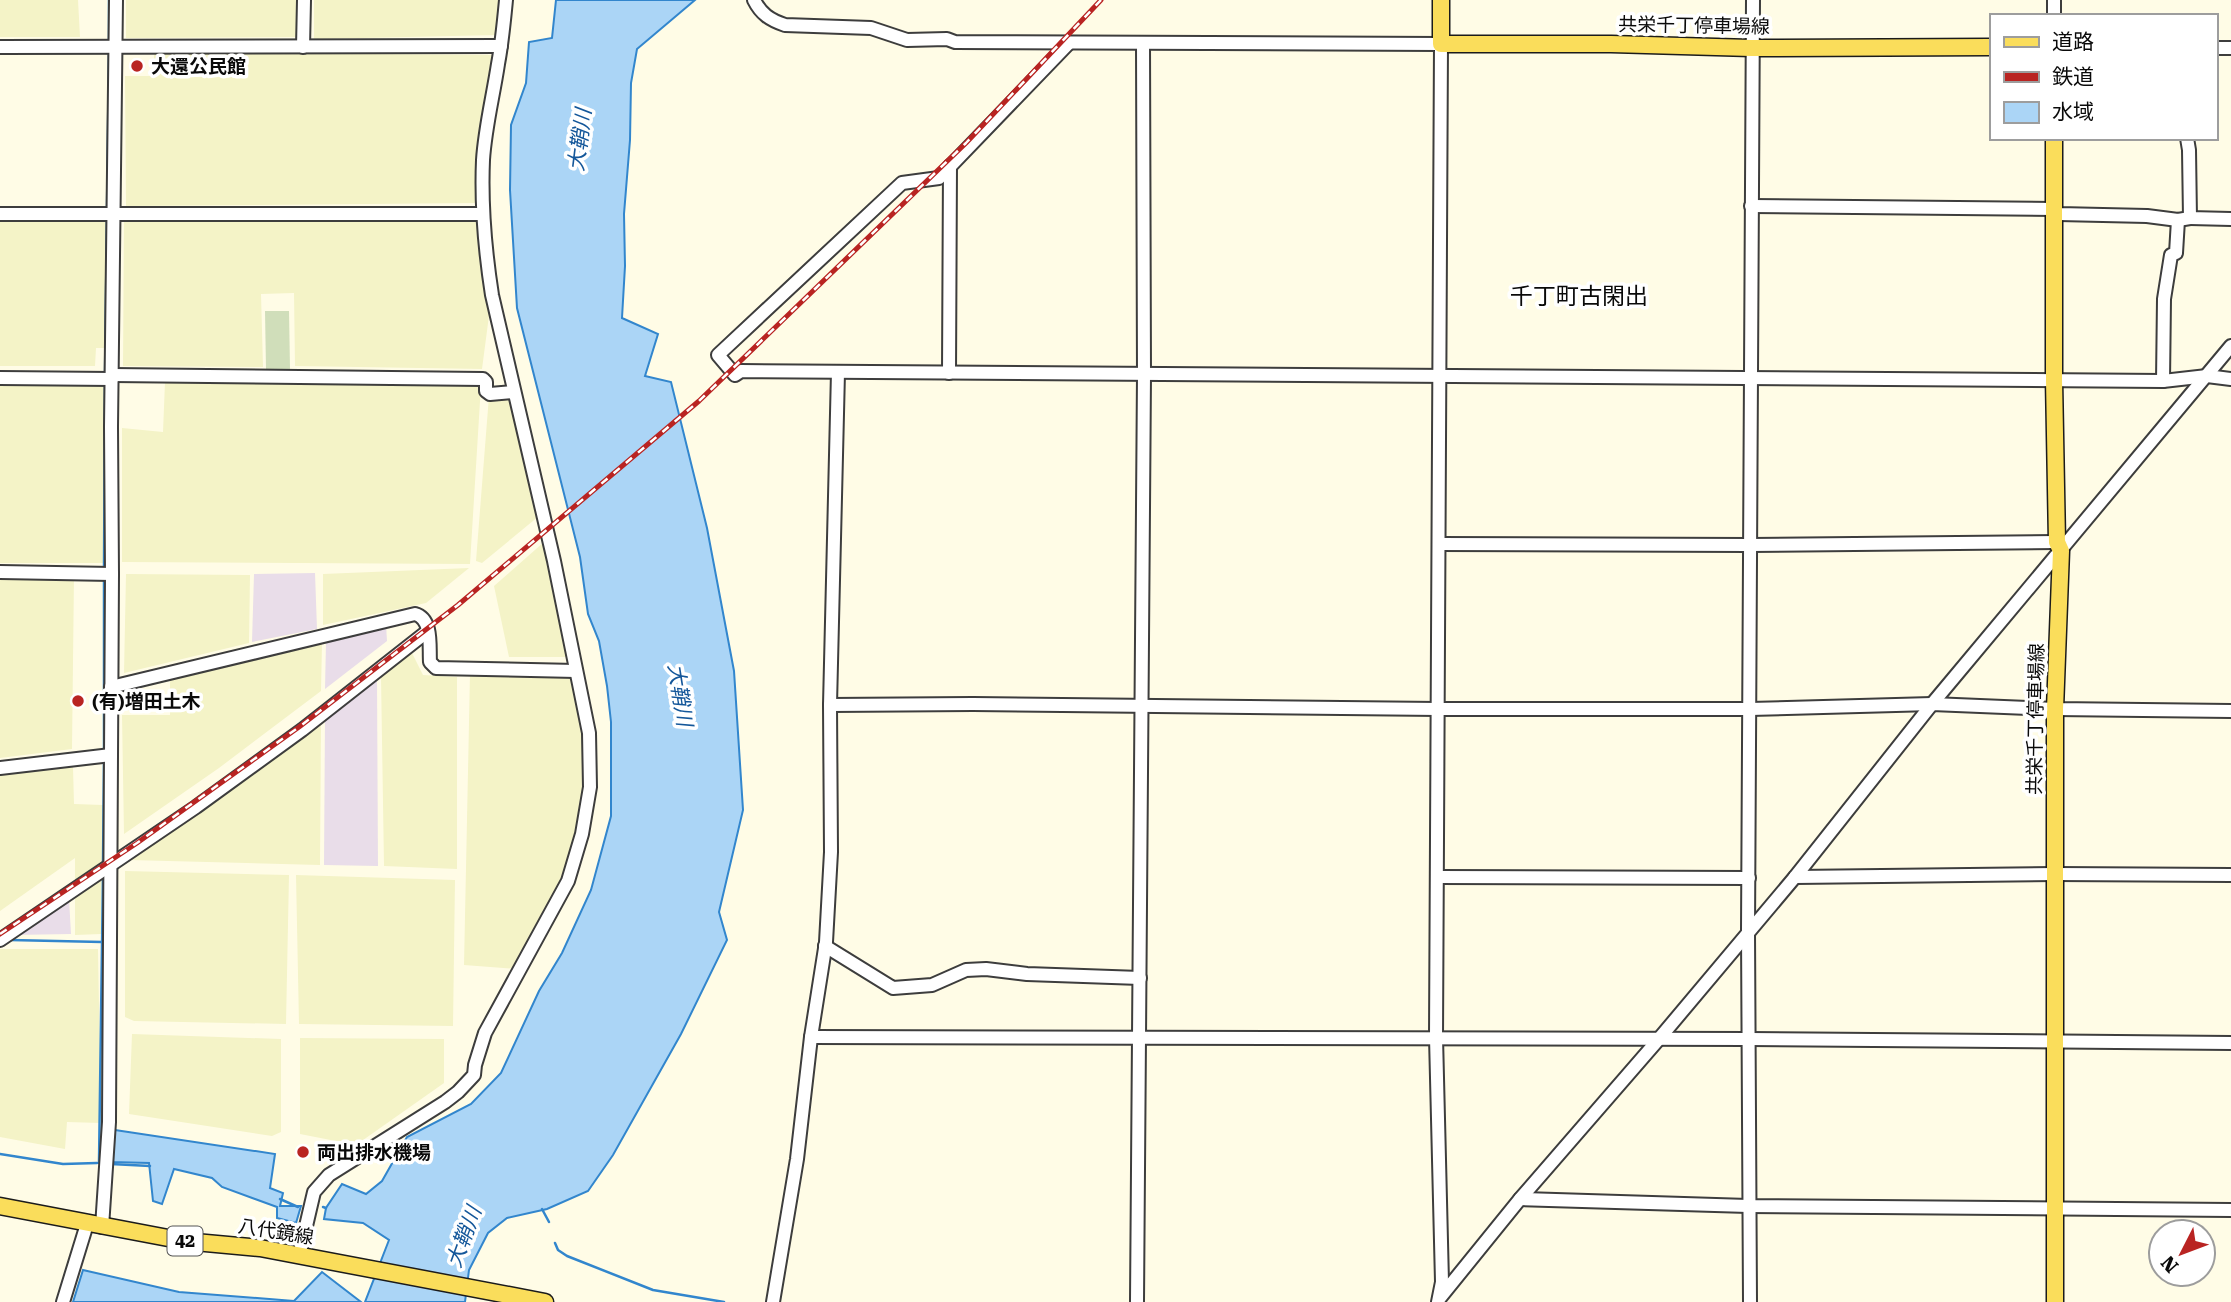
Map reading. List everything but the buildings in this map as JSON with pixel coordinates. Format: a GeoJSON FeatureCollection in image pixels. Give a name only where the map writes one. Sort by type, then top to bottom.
{"type":"FeatureCollection","features":[{"type":"Feature","properties":{"kind":"main road"},"geometry":{"type":"LineString","coordinates":[[1441,0],[1441,44]]}},
{"type":"Feature","properties":{"kind":"main road","name":"共栄千丁停車場線"},"geometry":{"type":"LineString","coordinates":[[1441,44],[1611,44],[1751,48],[1990,47]]}},
{"type":"Feature","properties":{"kind":"main road","name":"共栄千丁停車場線"},"geometry":{"type":"LineString","coordinates":[[2054,140],[2054,380],[2059,546],[2054,709],[2055,1302]]}},
{"type":"Feature","properties":{"kind":"main road","name":"八代鏡線"},"geometry":{"type":"LineString","coordinates":[[0,1206],[184,1241],[260,1248],[545,1302]]}},
{"type":"Feature","properties":{"kind":"street"},"geometry":{"type":"LineString","coordinates":[[63,1302],[95,1225],[108,1147],[106,756],[111,687],[107,573],[111,564],[111,47],[116,0]]}},
{"type":"Feature","properties":{"kind":"street"},"geometry":{"type":"LineString","coordinates":[[303,47],[304,0]]}},
{"type":"Feature","properties":{"kind":"street"},"geometry":{"type":"LineString","coordinates":[[316,1189],[329,1175],[452,1097],[474,1074],[485,1033],[568,881],[582,834],[590,787],[589,733],[554,561],[492,295],[482,214],[483,158],[506,0]]}},
{"type":"Feature","properties":{"kind":"street"},"geometry":{"type":"LineString","coordinates":[[754,0],[772,21],[785,25],[872,28],[907,40],[1441,44],[1436,1037],[1442,1282],[1438,1301]]}},
{"type":"Feature","properties":{"kind":"street"},"geometry":{"type":"LineString","coordinates":[[1750,1302],[1748,932],[1753,0]]}},
{"type":"Feature","properties":{"kind":"street"},"geometry":{"type":"LineString","coordinates":[[1069,43],[940,177],[902,183],[718,355],[736,375],[741,371],[2163,381],[2207,376],[2231,379]]}},
{"type":"Feature","properties":{"kind":"street"},"geometry":{"type":"LineString","coordinates":[[1137,1302],[1144,375],[1143,43]]}},
{"type":"Feature","properties":{"kind":"street"},"geometry":{"type":"LineString","coordinates":[[0,47],[501,46]]}},
{"type":"Feature","properties":{"kind":"street"},"geometry":{"type":"LineString","coordinates":[[2187,140],[2188,219]]}},
{"type":"Feature","properties":{"kind":"street"},"geometry":{"type":"LineString","coordinates":[[2163,381],[2164,299],[2171,255],[2176,253],[2188,219],[2194,140]]}},
{"type":"Feature","properties":{"kind":"street"},"geometry":{"type":"LineString","coordinates":[[949,373],[950,166]]}},
{"type":"Feature","properties":{"kind":"street"},"geometry":{"type":"LineString","coordinates":[[1751,206],[2054,209],[2059,214],[2231,219]]}},
{"type":"Feature","properties":{"kind":"street"},"geometry":{"type":"LineString","coordinates":[[0,214],[482,214]]}},
{"type":"Feature","properties":{"kind":"street"},"geometry":{"type":"LineString","coordinates":[[1438,1301],[1520,1199],[1794,877],[2059,546],[2231,346]]}},
{"type":"Feature","properties":{"kind":"street"},"geometry":{"type":"LineString","coordinates":[[773,1302],[797,1159],[825,946],[831,852],[831,705],[838,372]]}},
{"type":"Feature","properties":{"kind":"street"},"geometry":{"type":"LineString","coordinates":[[0,378],[483,379],[489,394],[513,392]]}},
{"type":"Feature","properties":{"kind":"street"},"geometry":{"type":"LineString","coordinates":[[1439,544],[2059,546]]}},
{"type":"Feature","properties":{"kind":"street"},"geometry":{"type":"LineString","coordinates":[[0,572],[107,573]]}},
{"type":"Feature","properties":{"kind":"street"},"geometry":{"type":"LineString","coordinates":[[111,687],[415,614],[427,622],[430,662],[436,668],[576,671]]}},
{"type":"Feature","properties":{"kind":"street"},"geometry":{"type":"LineString","coordinates":[[4,937],[302,730],[428,631]]}},
{"type":"Feature","properties":{"kind":"street"},"geometry":{"type":"LineString","coordinates":[[831,705],[1749,709],[1932,704],[2054,709],[2231,710]]}},
{"type":"Feature","properties":{"kind":"street"},"geometry":{"type":"LineString","coordinates":[[0,768],[106,756]]}},
{"type":"Feature","properties":{"kind":"street"},"geometry":{"type":"LineString","coordinates":[[1794,877],[2231,875]]}},
{"type":"Feature","properties":{"kind":"street"},"geometry":{"type":"LineString","coordinates":[[1438,877],[1749,878]]}},
{"type":"Feature","properties":{"kind":"street"},"geometry":{"type":"LineString","coordinates":[[825,946],[893,988],[932,985],[966,970],[986,969],[1027,974],[1140,978]]}},
{"type":"Feature","properties":{"kind":"street"},"geometry":{"type":"LineString","coordinates":[[811,1037],[1436,1037],[2231,1044]]}},
{"type":"Feature","properties":{"kind":"street"},"geometry":{"type":"LineString","coordinates":[[299,1256],[317,1179],[329,1165]]}},
{"type":"Feature","properties":{"kind":"street"},"geometry":{"type":"LineString","coordinates":[[1520,1199],[1748,1206],[2231,1210]]}},
{"type":"Feature","properties":{"kind":"shaded area"},"geometry":{"type":"Polygon","coordinates":[[[315,573],[317,629],[252,642],[254,574],[315,573]]]}},
{"type":"Feature","properties":{"kind":"shaded area"},"geometry":{"type":"Polygon","coordinates":[[[386,624],[387,641],[325,689],[326,642],[386,624]]]}},
{"type":"Feature","properties":{"kind":"shaded area"},"geometry":{"type":"Polygon","coordinates":[[[377,679],[378,866],[324,865],[325,718],[377,679]]]}},
{"type":"Feature","properties":{"kind":"shaded area"},"geometry":{"type":"Polygon","coordinates":[[[69,899],[71,934],[14,935],[69,899]]]}},
{"type":"Feature","properties":{"kind":"green space"},"geometry":{"type":"Polygon","coordinates":[[[0,0],[78,0],[80,37],[0,37],[0,0]]]}},
{"type":"Feature","properties":{"kind":"green space"},"geometry":{"type":"Polygon","coordinates":[[[126,0],[302,0],[301,37],[126,38],[126,0]]]}},
{"type":"Feature","properties":{"kind":"green space"},"geometry":{"type":"Polygon","coordinates":[[[314,0],[504,0],[499,35],[314,39],[314,0]]]}},
{"type":"Feature","properties":{"kind":"green space"},"geometry":{"type":"Polygon","coordinates":[[[154,52],[494,55],[478,160],[479,203],[126,206],[125,76],[154,76],[154,52]]]}},
{"type":"Feature","properties":{"kind":"green space"},"geometry":{"type":"Polygon","coordinates":[[[109,217],[107,348],[96,348],[95,366],[0,366],[0,218],[109,217]]]}},
{"type":"Feature","properties":{"kind":"green space"},"geometry":{"type":"Polygon","coordinates":[[[124,217],[479,219],[480,255],[490,308],[482,369],[295,366],[294,293],[261,294],[263,367],[123,366],[124,217]]]}},
{"type":"Feature","properties":{"kind":"green space"},"geometry":{"type":"Polygon","coordinates":[[[265,311],[289,311],[290,369],[266,369],[265,311]]]}},
{"type":"Feature","properties":{"kind":"green space"},"geometry":{"type":"Polygon","coordinates":[[[422,381],[481,385],[470,564],[122,562],[122,428],[163,432],[165,382],[422,381]]]}},
{"type":"Feature","properties":{"kind":"green space"},"geometry":{"type":"Polygon","coordinates":[[[0,382],[105,382],[104,563],[0,563],[0,382]]]}},
{"type":"Feature","properties":{"kind":"green space"},"geometry":{"type":"Polygon","coordinates":[[[489,396],[510,396],[539,516],[482,563],[476,561],[489,396]]]}},
{"type":"Feature","properties":{"kind":"green space"},"geometry":{"type":"Polygon","coordinates":[[[544,542],[571,657],[509,657],[494,586],[544,542]]]}},
{"type":"Feature","properties":{"kind":"green space"},"geometry":{"type":"Polygon","coordinates":[[[469,568],[426,603],[323,625],[323,574],[469,568]]]}},
{"type":"Feature","properties":{"kind":"green space"},"geometry":{"type":"Polygon","coordinates":[[[126,574],[250,575],[249,643],[124,673],[126,574]]]}},
{"type":"Feature","properties":{"kind":"green space"},"geometry":{"type":"Polygon","coordinates":[[[74,575],[72,749],[0,758],[0,576],[74,575]]]}},
{"type":"Feature","properties":{"kind":"green space"},"geometry":{"type":"Polygon","coordinates":[[[322,643],[321,691],[219,768],[124,834],[122,715],[170,715],[170,678],[322,643]]]}},
{"type":"Feature","properties":{"kind":"green space"},"geometry":{"type":"Polygon","coordinates":[[[412,653],[423,675],[457,677],[457,869],[384,866],[381,676],[412,653]]]}},
{"type":"Feature","properties":{"kind":"green space"},"geometry":{"type":"Polygon","coordinates":[[[470,674],[576,675],[585,734],[585,786],[577,833],[563,879],[518,969],[464,965],[470,674]]]}},
{"type":"Feature","properties":{"kind":"green space"},"geometry":{"type":"Polygon","coordinates":[[[321,721],[320,865],[129,860],[321,721]]]}},
{"type":"Feature","properties":{"kind":"green space"},"geometry":{"type":"Polygon","coordinates":[[[73,767],[74,804],[103,805],[101,934],[75,935],[75,858],[0,911],[0,774],[73,767]]]}},
{"type":"Feature","properties":{"kind":"green space"},"geometry":{"type":"Polygon","coordinates":[[[125,871],[289,875],[286,1024],[134,1021],[125,1017],[125,871]]]}},
{"type":"Feature","properties":{"kind":"green space"},"geometry":{"type":"Polygon","coordinates":[[[296,875],[455,880],[453,1026],[299,1024],[296,875]]]}},
{"type":"Feature","properties":{"kind":"green space"},"geometry":{"type":"Polygon","coordinates":[[[0,949],[98,949],[101,1123],[67,1122],[65,1149],[0,1137],[0,949]]]}},
{"type":"Feature","properties":{"kind":"green space"},"geometry":{"type":"Polygon","coordinates":[[[132,1034],[281,1039],[281,1132],[272,1136],[129,1114],[132,1034]]]}},
{"type":"Feature","properties":{"kind":"green space"},"geometry":{"type":"Polygon","coordinates":[[[300,1038],[444,1039],[444,1083],[356,1145],[300,1134],[300,1038]]]}},
{"type":"Feature","properties":{"kind":"water","name":"大鞘川"},"geometry":{"type":"Polygon","coordinates":[[[556,0],[695,0],[637,49],[631,83],[622,318],[658,334],[645,376],[671,382],[707,528],[734,671],[743,810],[719,912],[727,940],[681,1034],[613,1155],[588,1191],[547,1209],[507,1218],[488,1233],[469,1270],[465,1302],[365,1302],[389,1240],[363,1223],[324,1219],[326,1208],[342,1184],[366,1194],[382,1181],[407,1137],[471,1104],[501,1073],[591,890],[611,816],[611,722],[599,641],[588,614],[580,557],[517,308],[510,190],[511,125],[526,83],[529,42],[552,38],[556,0]]]}},
{"type":"Feature","properties":{"kind":"water"},"geometry":{"type":"Polygon","coordinates":[[[115,1130],[275,1154],[270,1188],[283,1193],[280,1206],[301,1206],[296,1223],[277,1218],[277,1207],[222,1187],[212,1178],[174,1169],[162,1204],[153,1201],[149,1163],[111,1162],[115,1130]]]}},
{"type":"Feature","properties":{"kind":"water"},"geometry":{"type":"Polygon","coordinates":[[[83,1270],[179,1292],[294,1301],[322,1272],[361,1302],[73,1302],[83,1270]]]}},
{"type":"Feature","properties":{"kind":"waterway"},"geometry":{"type":"LineString","coordinates":[[109,0],[109,42]]}},
{"type":"Feature","properties":{"kind":"waterway"},"geometry":{"type":"LineString","coordinates":[[107,210],[109,52]]}},
{"type":"Feature","properties":{"kind":"waterway"},"geometry":{"type":"LineString","coordinates":[[105,375],[107,217]]}},
{"type":"Feature","properties":{"kind":"waterway"},"geometry":{"type":"LineString","coordinates":[[104,571],[105,385]]}},
{"type":"Feature","properties":{"kind":"waterway"},"geometry":{"type":"LineString","coordinates":[[104,577],[104,753]]}},
{"type":"Feature","properties":{"kind":"waterway"},"geometry":{"type":"LineString","coordinates":[[103,865],[104,759]]}},
{"type":"Feature","properties":{"kind":"waterway"},"geometry":{"type":"LineString","coordinates":[[99,1163],[103,875]]}},
{"type":"Feature","properties":{"kind":"waterway"},"geometry":{"type":"LineString","coordinates":[[10,940],[102,942]]}},
{"type":"Feature","properties":{"kind":"waterway"},"geometry":{"type":"LineString","coordinates":[[0,1154],[63,1164],[97,1163]]}},
{"type":"Feature","properties":{"kind":"waterway"},"geometry":{"type":"LineString","coordinates":[[111,1164],[150,1166]]}},
{"type":"Feature","properties":{"kind":"waterway"},"geometry":{"type":"LineString","coordinates":[[280,1199],[298,1207]]}},
{"type":"Feature","properties":{"kind":"waterway"},"geometry":{"type":"LineString","coordinates":[[542,1209],[549,1222]]}},
{"type":"Feature","properties":{"kind":"waterway"},"geometry":{"type":"LineString","coordinates":[[555,1243],[558,1250],[567,1256],[653,1290],[724,1302]]}},
{"type":"Feature","properties":{"kind":"railway"},"geometry":{"type":"LineString","coordinates":[[0,934],[137,843],[299,727],[458,605],[699,401],[966,143],[1101,0]]}},
{"type":"Feature","properties":{"kind":"place","name":"大還公民館"},"geometry":{"type":"Point","coordinates":[137,66]}},
{"type":"Feature","properties":{"kind":"place","name":"(有)増田土木"},"geometry":{"type":"Point","coordinates":[78,701]}},
{"type":"Feature","properties":{"kind":"place","name":"両出排水機場"},"geometry":{"type":"Point","coordinates":[303,1152]}},
{"type":"Feature","properties":{"kind":"district","name":"千丁町古閑出"},"geometry":{"type":"Point","coordinates":[1579,296]}}]}
